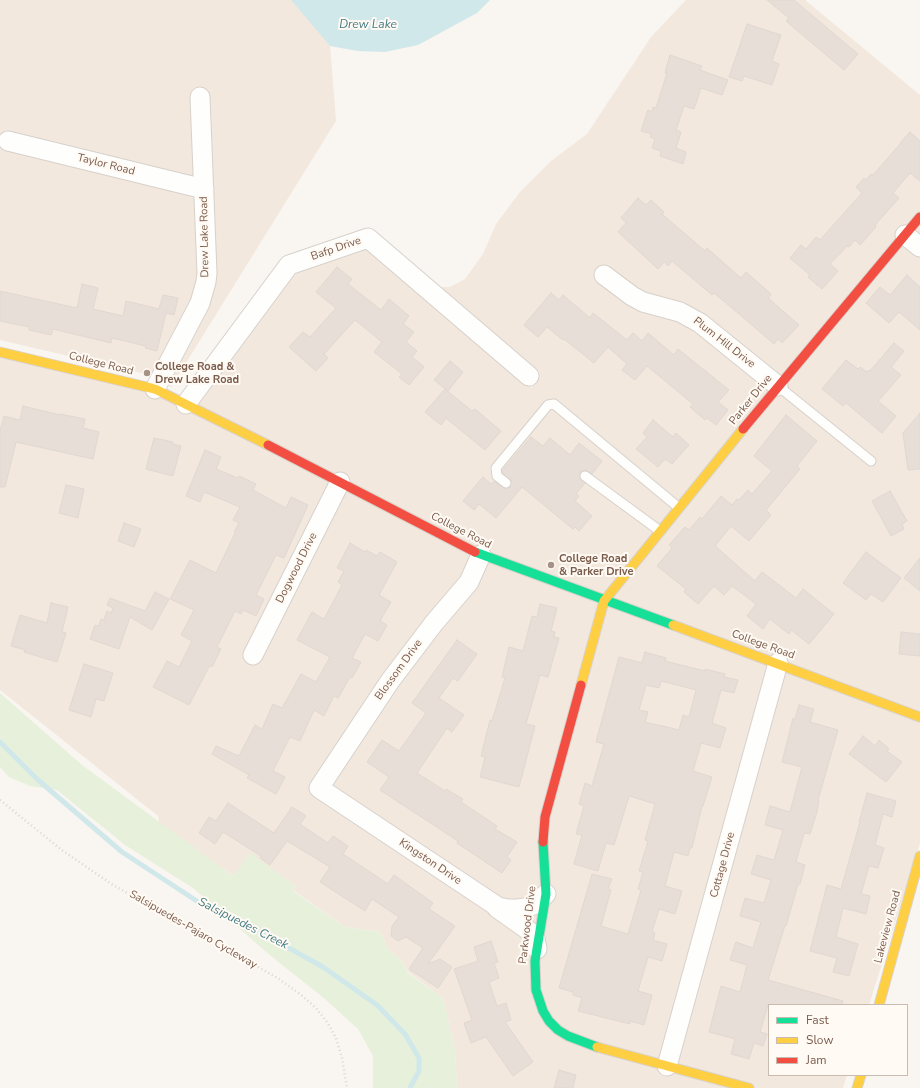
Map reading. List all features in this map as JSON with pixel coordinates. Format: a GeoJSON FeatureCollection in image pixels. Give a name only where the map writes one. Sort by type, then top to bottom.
{"type":"FeatureCollection","features":[{"type":"Feature","properties":{"kind":"street","name":"Drew Lake Road"},"geometry":{"type":"LineString","coordinates":[[155,389],[200,303],[206,282],[207,273],[200,97]]}},
{"type":"Feature","properties":{"kind":"street","name":"Taylor Road"},"geometry":{"type":"LineString","coordinates":[[8,141],[204,189]]}},
{"type":"Feature","properties":{"kind":"street","name":"Parker Drive"},"geometry":{"type":"LineString","coordinates":[[604,601],[678,507],[920,217]]}},
{"type":"Feature","properties":{"kind":"street"},"geometry":{"type":"LineString","coordinates":[[905,235],[920,247]]}},
{"type":"Feature","properties":{"kind":"street","name":"Bafp Drive"},"geometry":{"type":"LineString","coordinates":[[186,404],[289,265],[368,238],[529,376]]}},
{"type":"Feature","properties":{"kind":"street","name":"Plum Hill Drive"},"geometry":{"type":"LineString","coordinates":[[604,274],[632,296],[643,302],[680,312],[700,323],[778,386]]}},
{"type":"Feature","properties":{"kind":"street","name":"College Road"},"geometry":{"type":"LineString","coordinates":[[0,352],[155,389],[481,555],[778,663],[920,717]]}},
{"type":"Feature","properties":{"kind":"street","name":"Dogwood Drive"},"geometry":{"type":"LineString","coordinates":[[253,655],[340,482]]}},
{"type":"Feature","properties":{"kind":"street","name":"Blossom Drive"},"geometry":{"type":"LineString","coordinates":[[319,788],[390,682],[434,623],[469,582],[481,555]]}},
{"type":"Feature","properties":{"kind":"street","name":"Parkwood Drive"},"geometry":{"type":"LineString","coordinates":[[604,601],[545,817],[543,843],[546,894],[537,949],[535,976],[539,1002],[550,1021],[558,1030],[568,1036],[596,1047],[749,1088]]}},
{"type":"Feature","properties":{"kind":"street","name":"Cottage Drive"},"geometry":{"type":"LineString","coordinates":[[668,1066],[778,663]]}},
{"type":"Feature","properties":{"kind":"street"},"geometry":{"type":"LineString","coordinates":[[902,711],[911,722]]}},
{"type":"Feature","properties":{"kind":"street","name":"Kingston Drive"},"geometry":{"type":"LineString","coordinates":[[319,788],[486,900],[498,906],[517,910],[533,905],[546,894]]}},
{"type":"Feature","properties":{"kind":"street","name":"Lakeview Road"},"geometry":{"type":"LineString","coordinates":[[879,1004],[920,856]]}},
{"type":"Feature","properties":{"kind":"street"},"geometry":{"type":"LineString","coordinates":[[486,900],[528,930],[535,938],[537,949]]}},
{"type":"Feature","properties":{"kind":"street"},"geometry":{"type":"LineString","coordinates":[[857,1088],[861,1076]]}},
{"type":"Feature","properties":{"kind":"lane"},"geometry":{"type":"LineString","coordinates":[[778,386],[871,461]]}},
{"type":"Feature","properties":{"kind":"lane"},"geometry":{"type":"LineString","coordinates":[[506,484],[497,476],[496,468],[548,405],[554,404],[678,507]]}},
{"type":"Feature","properties":{"kind":"lane"},"geometry":{"type":"LineString","coordinates":[[585,476],[660,531]]}},
{"type":"Feature","properties":{"kind":"path","name":"Salsipuedes-Pajaro Cycleway"},"geometry":{"type":"LineString","coordinates":[[0,800],[63,851],[113,884],[248,961],[300,994],[316,1008],[327,1022],[336,1038],[342,1058],[347,1088]]}},
{"type":"Feature","properties":{"kind":"shaded area"},"geometry":{"type":"Polygon","coordinates":[[[0,0],[292,0],[330,46],[336,121],[171,387],[150,375],[0,340],[0,0]]]}},
{"type":"Feature","properties":{"kind":"shaded area"},"geometry":{"type":"Polygon","coordinates":[[[686,0],[805,0],[920,95],[920,843],[869,1004],[768,1004],[768,1076],[847,1076],[843,1088],[457,1088],[455,1051],[443,998],[408,972],[402,961],[388,949],[380,932],[345,927],[293,890],[296,886],[250,854],[234,876],[160,827],[158,816],[0,690],[0,354],[187,403],[286,262],[369,234],[434,287],[450,287],[465,279],[483,254],[496,224],[520,192],[551,161],[587,134],[651,37],[686,0]]]}},
{"type":"Feature","properties":{"kind":"green space"},"geometry":{"type":"Polygon","coordinates":[[[0,693],[82,765],[233,876],[250,853],[296,886],[293,891],[345,927],[380,932],[388,949],[402,961],[408,973],[443,998],[455,1051],[457,1088],[373,1088],[373,1056],[358,1029],[325,999],[271,956],[193,888],[125,845],[57,790],[30,786],[9,777],[0,767],[0,693]]]}},
{"type":"Feature","properties":{"kind":"water","name":"Drew Lake"},"geometry":{"type":"Polygon","coordinates":[[[291,0],[490,0],[477,13],[418,45],[385,52],[358,51],[330,46],[291,0]]]}},
{"type":"Feature","properties":{"kind":"building"},"geometry":{"type":"Polygon","coordinates":[[[767,0],[794,0],[858,54],[844,70],[786,21],[789,18],[767,0]]]}},
{"type":"Feature","properties":{"kind":"building"},"geometry":{"type":"Polygon","coordinates":[[[747,24],[781,35],[772,61],[779,64],[772,85],[744,76],[742,81],[729,77],[747,24]]]}},
{"type":"Feature","properties":{"kind":"building"},"geometry":{"type":"Polygon","coordinates":[[[670,55],[702,66],[700,70],[728,80],[722,95],[701,88],[694,109],[684,106],[676,130],[681,132],[676,148],[686,152],[683,164],[660,156],[661,151],[652,148],[655,139],[650,137],[652,134],[641,131],[648,110],[652,112],[653,107],[656,108],[667,73],[665,73],[670,55]]]}},
{"type":"Feature","properties":{"kind":"building"},"geometry":{"type":"Polygon","coordinates":[[[910,132],[920,141],[920,181],[910,173],[893,193],[899,198],[875,225],[876,227],[860,245],[855,240],[849,247],[847,246],[830,264],[838,271],[822,289],[808,277],[810,275],[790,258],[801,245],[806,249],[816,237],[820,240],[862,193],[856,187],[864,178],[866,180],[871,174],[873,175],[910,132]]]}},
{"type":"Feature","properties":{"kind":"building"},"geometry":{"type":"Polygon","coordinates":[[[638,198],[646,205],[651,200],[664,212],[662,214],[705,251],[707,248],[741,278],[746,272],[771,294],[768,298],[799,325],[782,343],[778,339],[774,344],[714,293],[712,295],[672,261],[668,266],[664,262],[658,269],[618,232],[626,223],[621,218],[638,198]]]}},
{"type":"Feature","properties":{"kind":"building"},"geometry":{"type":"Polygon","coordinates":[[[337,267],[352,279],[348,284],[381,310],[389,299],[409,316],[403,324],[414,332],[406,342],[417,351],[412,357],[424,367],[409,385],[399,377],[402,374],[374,352],[382,342],[355,320],[324,354],[328,358],[316,371],[289,347],[303,332],[310,337],[336,308],[316,292],[337,267]]]}},
{"type":"Feature","properties":{"kind":"building"},"geometry":{"type":"Polygon","coordinates":[[[907,275],[920,287],[920,330],[899,312],[889,323],[866,303],[880,287],[890,295],[907,275]]]}},
{"type":"Feature","properties":{"kind":"building"},"geometry":{"type":"Polygon","coordinates":[[[82,284],[98,288],[93,309],[123,316],[126,301],[159,309],[163,295],[178,298],[174,315],[166,313],[157,351],[145,348],[146,346],[112,338],[111,343],[53,329],[51,335],[29,330],[29,327],[0,321],[0,291],[77,308],[82,284]]]}},
{"type":"Feature","properties":{"kind":"building"},"geometry":{"type":"Polygon","coordinates":[[[551,293],[559,300],[563,295],[590,318],[593,313],[627,340],[633,333],[642,341],[648,333],[674,355],[678,349],[729,390],[718,402],[728,410],[716,425],[707,418],[705,420],[690,407],[693,404],[647,366],[635,380],[622,370],[627,364],[608,347],[594,363],[547,327],[538,337],[524,325],[551,293]]]}},
{"type":"Feature","properties":{"kind":"building"},"geometry":{"type":"Polygon","coordinates":[[[894,343],[904,351],[891,367],[901,375],[878,401],[896,416],[882,433],[846,403],[843,406],[822,389],[846,360],[858,369],[860,367],[867,372],[869,370],[870,371],[894,343]]]}},
{"type":"Feature","properties":{"kind":"building"},"geometry":{"type":"Polygon","coordinates":[[[450,361],[463,372],[448,391],[434,380],[450,361]]]}},
{"type":"Feature","properties":{"kind":"building"},"geometry":{"type":"Polygon","coordinates":[[[445,389],[472,411],[475,409],[501,431],[485,450],[446,418],[441,425],[425,412],[445,389]]]}},
{"type":"Feature","properties":{"kind":"building"},"geometry":{"type":"Polygon","coordinates":[[[23,406],[60,415],[85,419],[83,428],[99,432],[93,459],[16,442],[5,487],[0,487],[0,431],[4,416],[20,420],[23,406]]]}},
{"type":"Feature","properties":{"kind":"building"},"geometry":{"type":"Polygon","coordinates":[[[920,413],[920,469],[908,470],[903,433],[920,413]]]}},
{"type":"Feature","properties":{"kind":"building"},"geometry":{"type":"Polygon","coordinates":[[[786,415],[817,441],[797,466],[800,469],[766,510],[771,515],[749,541],[731,526],[715,546],[755,581],[762,572],[796,598],[803,589],[834,614],[809,644],[791,630],[789,634],[770,619],[763,629],[747,616],[756,604],[732,586],[724,595],[714,586],[698,604],[684,592],[686,589],[657,566],[672,548],[669,545],[685,527],[689,530],[700,517],[702,519],[721,496],[732,505],[748,490],[752,494],[772,471],[754,456],[786,415]]]}},
{"type":"Feature","properties":{"kind":"building"},"geometry":{"type":"Polygon","coordinates":[[[653,420],[673,437],[676,433],[689,445],[672,464],[665,459],[658,467],[636,449],[647,437],[643,433],[653,420]]]}},
{"type":"Feature","properties":{"kind":"building"},"geometry":{"type":"Polygon","coordinates":[[[531,437],[543,446],[550,438],[570,455],[579,443],[602,461],[592,474],[585,470],[580,472],[579,475],[580,479],[585,483],[576,494],[579,496],[575,501],[592,516],[579,531],[575,527],[573,529],[522,487],[496,518],[479,504],[474,510],[463,501],[483,477],[491,484],[494,481],[505,489],[510,487],[511,480],[502,471],[531,437]]]}},
{"type":"Feature","properties":{"kind":"building"},"geometry":{"type":"Polygon","coordinates":[[[154,438],[173,442],[173,444],[181,446],[173,476],[146,469],[154,438]]]}},
{"type":"Feature","properties":{"kind":"building"},"geometry":{"type":"Polygon","coordinates":[[[205,450],[221,457],[216,469],[238,478],[239,476],[256,484],[253,490],[286,508],[291,497],[308,505],[284,558],[276,555],[256,595],[264,599],[256,616],[243,610],[241,614],[235,611],[217,647],[221,649],[212,667],[210,665],[189,705],[153,687],[167,661],[179,667],[192,641],[181,635],[194,610],[170,599],[190,560],[216,573],[239,523],[233,520],[240,507],[204,492],[200,502],[186,496],[205,450]]]}},
{"type":"Feature","properties":{"kind":"building"},"geometry":{"type":"Polygon","coordinates":[[[66,485],[84,489],[78,518],[59,513],[66,485]]]}},
{"type":"Feature","properties":{"kind":"building"},"geometry":{"type":"Polygon","coordinates":[[[890,491],[907,521],[902,524],[904,529],[891,536],[872,501],[890,491]]]}},
{"type":"Feature","properties":{"kind":"building"},"geometry":{"type":"Polygon","coordinates":[[[124,523],[141,529],[134,547],[118,541],[124,523]]]}},
{"type":"Feature","properties":{"kind":"building"},"geometry":{"type":"Polygon","coordinates":[[[350,543],[365,552],[366,550],[377,556],[380,552],[397,562],[379,595],[391,602],[380,621],[387,625],[378,641],[365,634],[352,658],[361,662],[338,698],[334,696],[324,716],[314,710],[300,741],[290,737],[273,771],[285,777],[276,794],[247,778],[249,775],[212,754],[216,746],[239,756],[255,725],[262,729],[273,704],[282,708],[301,674],[316,682],[330,657],[297,640],[312,612],[324,619],[342,585],[338,582],[344,571],[337,568],[350,543]]]}},
{"type":"Feature","properties":{"kind":"building"},"geometry":{"type":"Polygon","coordinates":[[[866,552],[901,578],[883,602],[871,594],[866,600],[843,583],[866,552]]]}},
{"type":"Feature","properties":{"kind":"building"},"geometry":{"type":"Polygon","coordinates":[[[920,558],[920,591],[904,578],[920,558]]]}},
{"type":"Feature","properties":{"kind":"building"},"geometry":{"type":"Polygon","coordinates":[[[155,592],[169,599],[152,630],[130,617],[119,649],[90,639],[95,625],[99,626],[101,619],[104,620],[107,611],[111,613],[113,608],[107,605],[110,598],[145,611],[155,592]]]}},
{"type":"Feature","properties":{"kind":"building"},"geometry":{"type":"Polygon","coordinates":[[[51,603],[68,607],[62,632],[66,633],[57,662],[24,652],[25,650],[11,646],[20,615],[47,623],[51,603]]]}},
{"type":"Feature","properties":{"kind":"building"},"geometry":{"type":"Polygon","coordinates":[[[540,604],[557,608],[551,631],[555,632],[554,637],[559,638],[548,677],[540,675],[526,724],[535,726],[519,787],[480,777],[485,757],[481,756],[490,720],[492,721],[505,678],[502,677],[509,647],[523,651],[532,616],[537,617],[540,604]]]}},
{"type":"Feature","properties":{"kind":"building"},"geometry":{"type":"Polygon","coordinates":[[[901,632],[920,634],[920,656],[899,654],[901,632]]]}},
{"type":"Feature","properties":{"kind":"building"},"geometry":{"type":"Polygon","coordinates":[[[457,640],[477,654],[458,681],[453,678],[439,698],[464,715],[452,732],[447,728],[417,773],[445,791],[446,789],[463,799],[461,802],[497,826],[495,829],[517,842],[507,857],[511,860],[502,873],[457,843],[458,841],[380,790],[389,777],[367,762],[382,740],[399,751],[426,713],[412,703],[457,640]]]}},
{"type":"Feature","properties":{"kind":"building"},"geometry":{"type":"Polygon","coordinates":[[[645,652],[666,658],[665,661],[705,671],[705,669],[725,674],[724,677],[738,680],[734,693],[721,690],[712,723],[726,728],[720,748],[701,743],[693,771],[712,777],[702,806],[692,848],[690,848],[688,856],[674,852],[665,886],[682,891],[675,914],[659,909],[652,932],[655,933],[653,940],[667,944],[662,961],[648,957],[638,991],[652,995],[644,1025],[630,1021],[630,1024],[578,1011],[582,998],[573,995],[573,992],[559,988],[592,874],[612,879],[608,889],[611,890],[601,926],[628,934],[641,890],[638,889],[643,872],[639,871],[648,841],[645,840],[655,804],[629,796],[614,845],[606,843],[598,871],[574,864],[582,835],[576,834],[584,806],[579,804],[585,783],[592,786],[604,744],[596,742],[619,657],[642,663],[645,652]],[[661,681],[659,688],[646,685],[639,710],[648,712],[645,722],[679,730],[683,715],[689,717],[696,690],[661,681]]]}},
{"type":"Feature","properties":{"kind":"building"},"geometry":{"type":"Polygon","coordinates":[[[84,664],[113,673],[104,701],[96,699],[91,717],[69,710],[84,664]]]}},
{"type":"Feature","properties":{"kind":"building"},"geometry":{"type":"Polygon","coordinates":[[[799,705],[814,709],[810,722],[838,730],[810,834],[804,833],[796,862],[805,865],[768,980],[843,1001],[842,1004],[768,1004],[760,1032],[767,1034],[763,1046],[754,1043],[749,1059],[731,1054],[735,1039],[709,1032],[721,986],[740,992],[747,965],[730,960],[736,942],[753,948],[761,922],[740,916],[745,898],[764,903],[771,880],[751,874],[757,855],[774,860],[783,830],[765,825],[770,806],[790,812],[802,767],[782,762],[793,718],[795,719],[799,705]]]}},
{"type":"Feature","properties":{"kind":"building"},"geometry":{"type":"Polygon","coordinates":[[[863,736],[875,746],[879,740],[889,749],[887,751],[902,762],[886,782],[849,754],[863,736]]]}},
{"type":"Feature","properties":{"kind":"building"},"geometry":{"type":"Polygon","coordinates":[[[867,793],[896,801],[892,817],[883,814],[875,845],[884,848],[878,868],[869,866],[861,894],[870,896],[866,914],[843,908],[836,937],[858,944],[849,976],[833,972],[837,958],[810,951],[827,885],[841,889],[867,793]]]}},
{"type":"Feature","properties":{"kind":"building"},"geometry":{"type":"Polygon","coordinates":[[[228,803],[274,833],[292,807],[306,816],[300,824],[328,843],[333,836],[348,846],[343,854],[388,884],[394,875],[433,903],[429,909],[455,926],[428,964],[440,959],[452,967],[438,988],[409,969],[423,948],[406,937],[398,941],[391,936],[392,926],[399,917],[372,899],[365,911],[320,882],[330,867],[287,841],[270,865],[260,858],[261,856],[223,832],[215,844],[199,833],[209,817],[216,821],[228,803]]]}},
{"type":"Feature","properties":{"kind":"building"},"geometry":{"type":"Polygon","coordinates":[[[491,941],[498,962],[494,963],[499,978],[489,982],[497,1006],[506,1003],[511,1020],[505,1022],[533,1062],[513,1076],[486,1037],[471,1043],[464,1023],[472,1020],[454,969],[478,961],[474,947],[491,941]]]}},
{"type":"Feature","properties":{"kind":"building"},"geometry":{"type":"Polygon","coordinates":[[[559,1070],[576,1075],[573,1088],[554,1088],[559,1070]]]}},
{"type":"Feature","properties":{"kind":"waterway","name":"Salsipuedes Creek"},"geometry":{"type":"LineString","coordinates":[[0,742],[38,780],[122,852],[209,909],[253,928],[323,967],[377,1005],[405,1034],[419,1058],[419,1071],[410,1088]]}},
{"type":"Feature","properties":{"kind":"traffic: fast"},"geometry":{"type":"LineString","coordinates":[[475,552],[673,625]]}},
{"type":"Feature","properties":{"kind":"traffic: fast"},"geometry":{"type":"LineString","coordinates":[[543,842],[546,894],[535,961],[536,990],[543,1011],[549,1021],[558,1030],[568,1036],[597,1047]]}},
{"type":"Feature","properties":{"kind":"traffic: slow"},"geometry":{"type":"LineString","coordinates":[[0,352],[155,389],[268,445]]}},
{"type":"Feature","properties":{"kind":"traffic: slow"},"geometry":{"type":"LineString","coordinates":[[581,685],[604,601],[743,429]]}},
{"type":"Feature","properties":{"kind":"traffic: slow"},"geometry":{"type":"LineString","coordinates":[[673,625],[920,717]]}},
{"type":"Feature","properties":{"kind":"traffic: slow"},"geometry":{"type":"LineString","coordinates":[[879,1004],[920,856]]}},
{"type":"Feature","properties":{"kind":"traffic: slow"},"geometry":{"type":"LineString","coordinates":[[597,1047],[749,1088]]}},
{"type":"Feature","properties":{"kind":"traffic: slow"},"geometry":{"type":"LineString","coordinates":[[857,1088],[861,1076]]}},
{"type":"Feature","properties":{"kind":"traffic: jam"},"geometry":{"type":"LineString","coordinates":[[743,429],[920,217]]}},
{"type":"Feature","properties":{"kind":"traffic: jam"},"geometry":{"type":"LineString","coordinates":[[268,445],[475,552]]}},
{"type":"Feature","properties":{"kind":"traffic: jam"},"geometry":{"type":"LineString","coordinates":[[543,842],[545,817],[581,685]]}},
{"type":"Feature","properties":{"kind":"place","name":"College Road & Drew Lake Road"},"geometry":{"type":"Point","coordinates":[147,373]}},
{"type":"Feature","properties":{"kind":"place","name":"College Road & Parker Drive"},"geometry":{"type":"Point","coordinates":[551,565]}}]}
